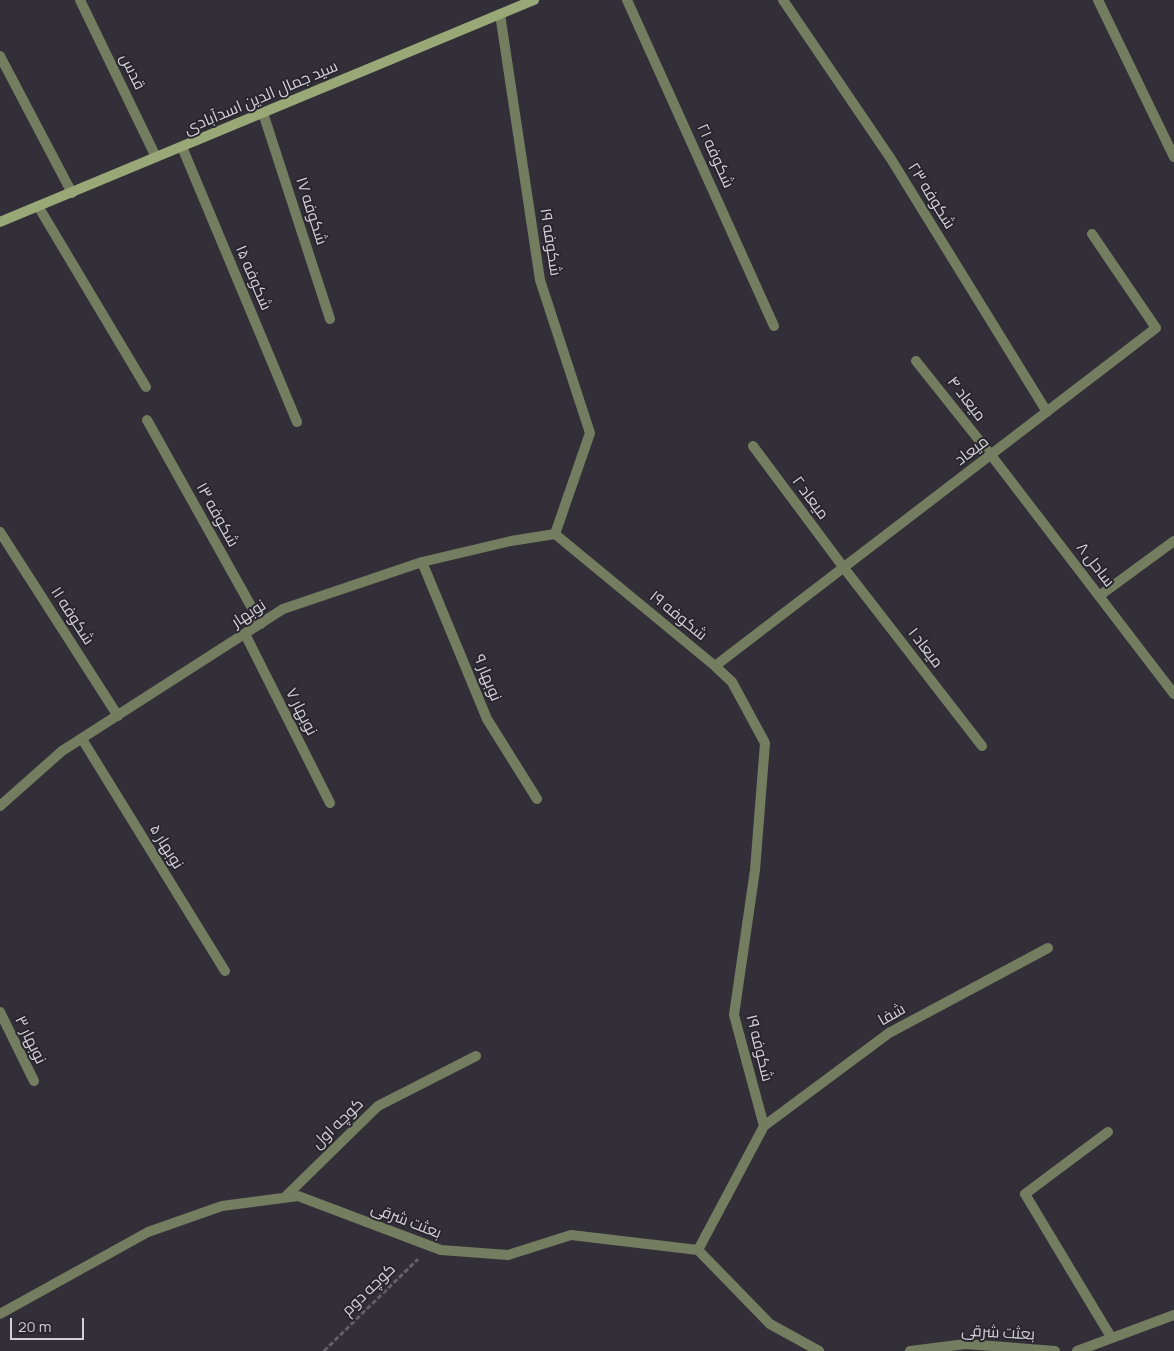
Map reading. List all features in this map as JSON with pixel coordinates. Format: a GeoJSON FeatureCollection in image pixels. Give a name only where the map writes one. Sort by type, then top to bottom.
{"type":"FeatureCollection","features":[{"type":"Feature","properties":{"kind":"main road","name":"سید جمال الدین اسدآبادی"},"geometry":{"type":"LineString","coordinates":[[0,222],[500,14],[518,3],[534,0]]}},
{"type":"Feature","properties":{"kind":"street","name":"قدس"},"geometry":{"type":"LineString","coordinates":[[80,0],[156,158]]}},
{"type":"Feature","properties":{"kind":"street","name":"شکوفه ۲۱"},"geometry":{"type":"LineString","coordinates":[[628,0],[774,326]]}},
{"type":"Feature","properties":{"kind":"street","name":"شکوفه ۲۳"},"geometry":{"type":"LineString","coordinates":[[783,0],[891,160],[1047,412]]}},
{"type":"Feature","properties":{"kind":"street"},"geometry":{"type":"LineString","coordinates":[[1098,0],[1174,157]]}},
{"type":"Feature","properties":{"kind":"street","name":"شکوفه ۱۹"},"geometry":{"type":"LineString","coordinates":[[500,14],[540,280],[590,433],[555,534],[732,682],[765,743],[755,870],[734,1015],[764,1126]]}},
{"type":"Feature","properties":{"kind":"street"},"geometry":{"type":"LineString","coordinates":[[0,56],[72,193]]}},
{"type":"Feature","properties":{"kind":"street","name":"شکوفه ۱۷"},"geometry":{"type":"LineString","coordinates":[[263,113],[330,319]]}},
{"type":"Feature","properties":{"kind":"street","name":"شکوفه ۱۵"},"geometry":{"type":"LineString","coordinates":[[182,147],[297,422]]}},
{"type":"Feature","properties":{"kind":"street"},"geometry":{"type":"LineString","coordinates":[[38,206],[146,387]]}},
{"type":"Feature","properties":{"kind":"street","name":"میعاد"},"geometry":{"type":"LineString","coordinates":[[715,666],[1156,328],[1092,234]]}},
{"type":"Feature","properties":{"kind":"street","name":"میعاد ۴"},"geometry":{"type":"LineString","coordinates":[[916,361],[991,455]]}},
{"type":"Feature","properties":{"kind":"street","name":"شکوفه ۱۳"},"geometry":{"type":"LineString","coordinates":[[147,420],[261,624]]}},
{"type":"Feature","properties":{"kind":"street","name":"میعاد ۲"},"geometry":{"type":"LineString","coordinates":[[753,446],[844,568]]}},
{"type":"Feature","properties":{"kind":"street","name":"ساحل ۸"},"geometry":{"type":"LineString","coordinates":[[991,455],[1174,694]]}},
{"type":"Feature","properties":{"kind":"street","name":"شکوفه ۱۱"},"geometry":{"type":"LineString","coordinates":[[0,532],[118,716]]}},
{"type":"Feature","properties":{"kind":"street","name":"نوبهار"},"geometry":{"type":"LineString","coordinates":[[1,803],[62,751],[283,610],[422,562],[511,541],[555,534]]}},
{"type":"Feature","properties":{"kind":"street"},"geometry":{"type":"LineString","coordinates":[[1099,596],[1174,542]]}},
{"type":"Feature","properties":{"kind":"street","name":"نوبهار ۹"},"geometry":{"type":"LineString","coordinates":[[422,562],[487,719],[537,799]]}},
{"type":"Feature","properties":{"kind":"street","name":"میعاد ۱"},"geometry":{"type":"LineString","coordinates":[[844,568],[982,746]]}},
{"type":"Feature","properties":{"kind":"street","name":"نوبهار ۷"},"geometry":{"type":"LineString","coordinates":[[245,634],[330,803]]}},
{"type":"Feature","properties":{"kind":"street","name":"نوبهار ۵"},"geometry":{"type":"LineString","coordinates":[[82,739],[225,971]]}},
{"type":"Feature","properties":{"kind":"street","name":"شفا"},"geometry":{"type":"LineString","coordinates":[[764,1126],[889,1032],[1048,948]]}},
{"type":"Feature","properties":{"kind":"street","name":"نوبهار ۳"},"geometry":{"type":"LineString","coordinates":[[0,1012],[34,1081]]}},
{"type":"Feature","properties":{"kind":"street","name":"کوچه اول"},"geometry":{"type":"LineString","coordinates":[[284,1198],[378,1106],[476,1056]]}},
{"type":"Feature","properties":{"kind":"street"},"geometry":{"type":"LineString","coordinates":[[764,1126],[698,1250],[770,1324],[819,1351]]}},
{"type":"Feature","properties":{"kind":"street"},"geometry":{"type":"LineString","coordinates":[[1108,1132],[1025,1194],[1111,1337]]}},
{"type":"Feature","properties":{"kind":"street","name":"بعثت شرقی"},"geometry":{"type":"LineString","coordinates":[[0,1314],[148,1232],[222,1206],[298,1196],[441,1250],[508,1255],[570,1235],[698,1250]]}},
{"type":"Feature","properties":{"kind":"street"},"geometry":{"type":"LineString","coordinates":[[1077,1351],[1174,1315]]}},
{"type":"Feature","properties":{"kind":"street","name":"بعثت شرقی"},"geometry":{"type":"LineString","coordinates":[[910,1351],[966,1344],[1055,1351]]}},
{"type":"Feature","properties":{"kind":"path","name":"کوچه دوم"},"geometry":{"type":"LineString","coordinates":[[324,1351],[431,1246]]}}]}
